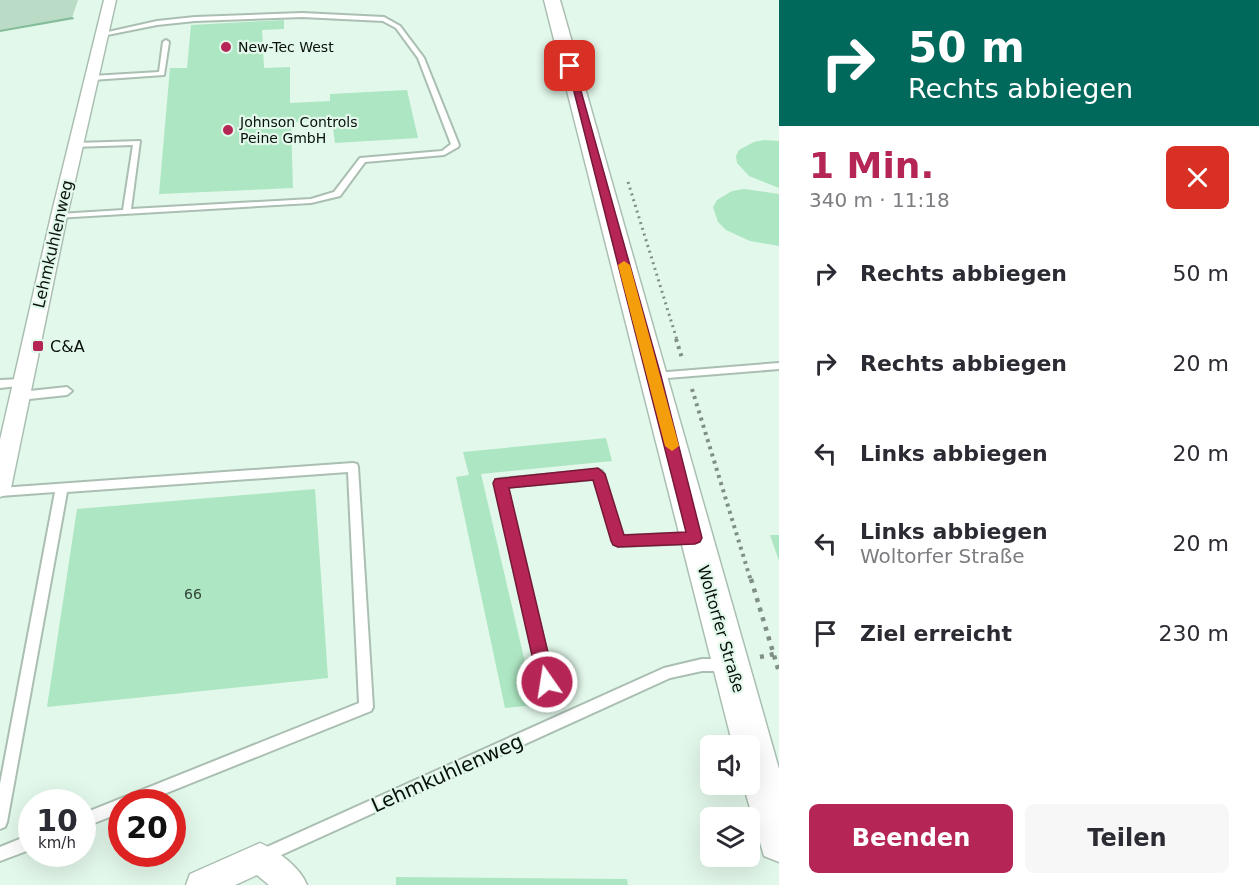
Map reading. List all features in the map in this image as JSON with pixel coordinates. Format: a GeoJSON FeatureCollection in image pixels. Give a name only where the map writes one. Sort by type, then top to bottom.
{"type":"FeatureCollection","features":[{"type":"Feature","properties":{"kind":"main road","name":"Woltorfer Straße"},"geometry":{"type":"LineString","coordinates":[[552,0],[654,376],[695,538],[731,664],[763,761],[779,841]]}},
{"type":"Feature","properties":{"kind":"street","name":"Lehmkuhlenweg"},"geometry":{"type":"LineString","coordinates":[[0,490],[59,216],[110,0]]}},
{"type":"Feature","properties":{"kind":"street","name":"Lehmkuhlenweg"},"geometry":{"type":"LineString","coordinates":[[201,885],[260,858]]}},
{"type":"Feature","properties":{"kind":"street"},"geometry":{"type":"LineString","coordinates":[[260,858],[292,885]]}},
{"type":"Feature","properties":{"kind":"lane"},"geometry":{"type":"LineString","coordinates":[[59,216],[311,201],[337,194],[363,160],[444,153],[455,145],[421,58],[398,27],[384,19],[302,15],[195,19],[157,23],[102,34]]}},
{"type":"Feature","properties":{"kind":"lane"},"geometry":{"type":"LineString","coordinates":[[92,78],[162,74],[166,42]]}},
{"type":"Feature","properties":{"kind":"lane"},"geometry":{"type":"LineString","coordinates":[[76,145],[137,142],[127,212]]}},
{"type":"Feature","properties":{"kind":"lane"},"geometry":{"type":"LineString","coordinates":[[654,376],[779,366]]}},
{"type":"Feature","properties":{"kind":"lane"},"geometry":{"type":"LineString","coordinates":[[0,384],[21,390],[67,392]]}},
{"type":"Feature","properties":{"kind":"lane"},"geometry":{"type":"LineString","coordinates":[[0,490],[353,468],[366,707],[161,789]]}},
{"type":"Feature","properties":{"kind":"lane"},"geometry":{"type":"LineString","coordinates":[[547,682],[500,483],[598,474],[618,541],[695,538]]}},
{"type":"Feature","properties":{"kind":"lane"},"geometry":{"type":"LineString","coordinates":[[0,822],[62,487]]}},
{"type":"Feature","properties":{"kind":"lane","name":"Lehmkuhlenweg"},"geometry":{"type":"LineString","coordinates":[[260,858],[669,672],[702,665],[731,664]]}},
{"type":"Feature","properties":{"kind":"lane"},"geometry":{"type":"LineString","coordinates":[[0,854],[18,847]]}},
{"type":"Feature","properties":{"kind":"path"},"geometry":{"type":"LineString","coordinates":[[628,181],[779,672]]}},
{"type":"Feature","properties":{"kind":"green space"},"geometry":{"type":"Polygon","coordinates":[[[0,0],[78,0],[72,18],[0,31],[0,0]]]}},
{"type":"Feature","properties":{"kind":"building","name":"Johnson Controls Peine GmbH"},"geometry":{"type":"Polygon","coordinates":[[[284,20],[284,29],[262,30],[264,68],[290,67],[290,103],[330,101],[330,94],[407,90],[418,138],[335,143],[332,120],[291,122],[293,188],[159,194],[170,68],[187,68],[191,25],[284,20]]]}},
{"type":"Feature","properties":{"kind":"building"},"geometry":{"type":"Polygon","coordinates":[[[779,141],[779,188],[749,176],[737,163],[736,156],[739,150],[754,142],[779,141]]]}},
{"type":"Feature","properties":{"kind":"building"},"geometry":{"type":"Polygon","coordinates":[[[744,189],[779,194],[779,246],[750,241],[726,230],[718,222],[713,207],[717,200],[732,191],[744,189]]]}},
{"type":"Feature","properties":{"kind":"building"},"geometry":{"type":"Polygon","coordinates":[[[606,438],[612,461],[481,474],[535,705],[505,708],[456,477],[469,475],[463,452],[606,438]]]}},
{"type":"Feature","properties":{"kind":"building"},"geometry":{"type":"Polygon","coordinates":[[[315,489],[328,678],[47,707],[77,509],[315,489]]]}},
{"type":"Feature","properties":{"kind":"building"},"geometry":{"type":"Polygon","coordinates":[[[770,535],[779,535],[779,561],[770,535]]]}},
{"type":"Feature","properties":{"kind":"building"},"geometry":{"type":"Polygon","coordinates":[[[396,877],[627,879],[628,885],[396,885],[396,877]]]}},
{"type":"Feature","properties":{"kind":"waterway"},"geometry":{"type":"LineString","coordinates":[[0,31],[72,18]]}},
{"type":"Feature","properties":{"kind":"slow traffic"},"geometry":{"type":"LineString","coordinates":[[624,265],[672,446]]}},
{"type":"Feature","properties":{"kind":"place","name":"New-Tec West"},"geometry":{"type":"Point","coordinates":[226,47]}},
{"type":"Feature","properties":{"kind":"place","name":"Johnson Controls Peine GmbH"},"geometry":{"type":"Point","coordinates":[228,130]}},
{"type":"Feature","properties":{"kind":"place","name":"C&A"},"geometry":{"type":"Point","coordinates":[38,346]}},
{"type":"Feature","properties":{"kind":"route"},"geometry":{"type":"LineString","coordinates":[[547,682],[500,483],[598,474],[618,541],[695,538],[654,376],[570,66]]}}]}
